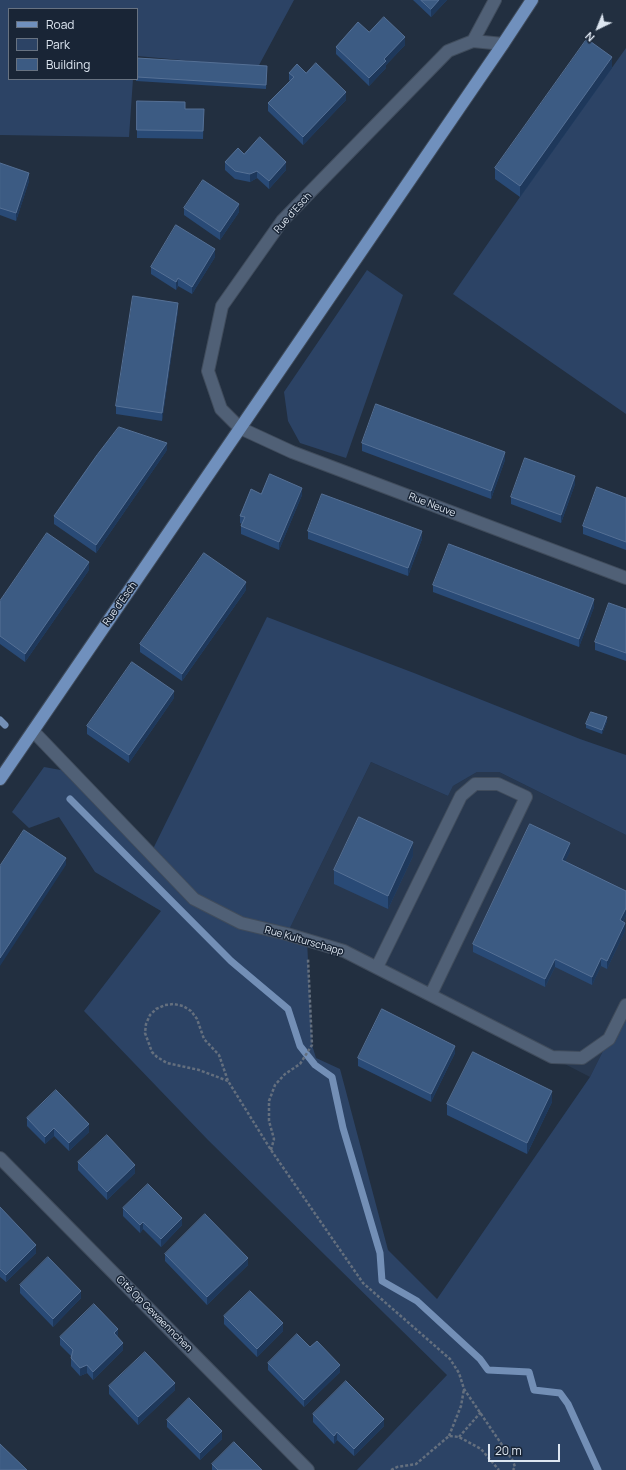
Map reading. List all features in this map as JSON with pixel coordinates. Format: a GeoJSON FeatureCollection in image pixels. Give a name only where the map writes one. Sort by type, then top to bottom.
{"type":"FeatureCollection","features":[{"type":"Feature","properties":{"kind":"main road","name":"Rue d'Esch"},"geometry":{"type":"LineString","coordinates":[[2,773],[33,731],[532,0]]}},
{"type":"Feature","properties":{"kind":"street"},"geometry":{"type":"LineString","coordinates":[[473,41],[495,0]]}},
{"type":"Feature","properties":{"kind":"street","name":"Rue d'Esch"},"geometry":{"type":"LineString","coordinates":[[240,428],[221,409],[208,371],[222,306],[282,221],[448,51],[473,41],[503,44]]}},
{"type":"Feature","properties":{"kind":"street","name":"Rue Neuve"},"geometry":{"type":"LineString","coordinates":[[240,428],[292,452],[626,578]]}},
{"type":"Feature","properties":{"kind":"street","name":"Rue Kulturschapp"},"geometry":{"type":"LineString","coordinates":[[33,731],[194,899],[241,923],[344,951],[552,1057],[582,1058],[604,1043],[609,1039],[626,1005]]}},
{"type":"Feature","properties":{"kind":"street"},"geometry":{"type":"LineString","coordinates":[[377,967],[461,796],[475,784],[498,784],[526,797],[431,994]]}},
{"type":"Feature","properties":{"kind":"street","name":"Cité Op Gewaennchen"},"geometry":{"type":"LineString","coordinates":[[0,1158],[308,1470]]}},
{"type":"Feature","properties":{"kind":"path"},"geometry":{"type":"LineString","coordinates":[[271,1150],[274,1139],[269,1121],[269,1101],[275,1086],[285,1074],[300,1064],[312,1045],[307,940]]}},
{"type":"Feature","properties":{"kind":"path"},"geometry":{"type":"LineString","coordinates":[[228,1081],[199,1070],[167,1063],[157,1057],[152,1052],[146,1032],[146,1024],[156,1009],[165,1005],[174,1004],[183,1006],[191,1011],[196,1018],[204,1039],[219,1055],[228,1081],[271,1150],[363,1283],[450,1359],[459,1373],[464,1389],[513,1461],[515,1468],[513,1470]]}},
{"type":"Feature","properties":{"kind":"path"},"geometry":{"type":"LineString","coordinates":[[391,1470],[397,1467],[416,1464],[449,1436],[461,1406],[464,1389]]}},
{"type":"Feature","properties":{"kind":"path"},"geometry":{"type":"LineString","coordinates":[[459,1437],[480,1412]]}},
{"type":"Feature","properties":{"kind":"path"},"geometry":{"type":"LineString","coordinates":[[449,1436],[459,1437],[481,1450],[499,1470]]}},
{"type":"Feature","properties":{"kind":"shaded area"},"geometry":{"type":"Polygon","coordinates":[[[371,762],[448,796],[453,786],[477,772],[499,772],[626,835],[626,1005],[590,1077],[377,967],[287,934],[371,762]]]}},
{"type":"Feature","properties":{"kind":"green space"},"geometry":{"type":"Polygon","coordinates":[[[0,0],[294,0],[258,67],[138,56],[138,8],[8,8],[8,80],[133,80],[129,137],[0,135],[0,0]]]}},
{"type":"Feature","properties":{"kind":"green space"},"geometry":{"type":"Polygon","coordinates":[[[626,48],[626,414],[453,294],[626,48]]]}},
{"type":"Feature","properties":{"kind":"green space"},"geometry":{"type":"Polygon","coordinates":[[[367,270],[403,295],[346,458],[300,443],[288,421],[284,392],[367,270]]]}},
{"type":"Feature","properties":{"kind":"green space"},"geometry":{"type":"Polygon","coordinates":[[[267,617],[414,673],[580,739],[626,755],[626,835],[499,772],[477,772],[453,786],[448,796],[371,762],[287,934],[307,940],[312,1045],[316,1058],[340,1069],[388,1250],[437,1299],[590,1077],[626,1005],[626,1470],[357,1470],[447,1375],[208,1140],[84,1011],[161,911],[95,872],[59,817],[29,828],[12,812],[44,767],[72,772],[151,853],[267,617]]]}},
{"type":"Feature","properties":{"kind":"building"},"geometry":{"type":"Polygon","coordinates":[[[421,0],[439,0],[431,9],[421,0]]]}},
{"type":"Feature","properties":{"kind":"building"},"geometry":{"type":"Polygon","coordinates":[[[384,17],[405,37],[384,59],[386,61],[369,78],[336,47],[358,22],[369,32],[384,17]]]}},
{"type":"Feature","properties":{"kind":"building"},"geometry":{"type":"Polygon","coordinates":[[[587,39],[612,57],[520,186],[495,168],[587,39]]]}},
{"type":"Feature","properties":{"kind":"building"},"geometry":{"type":"Polygon","coordinates":[[[138,58],[267,66],[266,85],[138,77],[138,58]]]}},
{"type":"Feature","properties":{"kind":"building"},"geometry":{"type":"Polygon","coordinates":[[[316,63],[346,92],[303,137],[268,103],[294,77],[289,73],[297,64],[306,73],[316,63]]]}},
{"type":"Feature","properties":{"kind":"building"},"geometry":{"type":"Polygon","coordinates":[[[137,101],[185,102],[185,109],[204,109],[203,131],[137,130],[137,101]]]}},
{"type":"Feature","properties":{"kind":"building"},"geometry":{"type":"Polygon","coordinates":[[[260,137],[286,162],[269,181],[257,171],[250,174],[235,171],[225,162],[238,148],[244,154],[260,137]]]}},
{"type":"Feature","properties":{"kind":"building"},"geometry":{"type":"Polygon","coordinates":[[[0,163],[29,173],[16,213],[0,208],[0,163]]]}},
{"type":"Feature","properties":{"kind":"building"},"geometry":{"type":"Polygon","coordinates":[[[203,180],[239,204],[220,232],[184,208],[203,180]]]}},
{"type":"Feature","properties":{"kind":"building"},"geometry":{"type":"Polygon","coordinates":[[[176,225],[215,249],[192,287],[178,278],[176,282],[151,267],[176,225]]]}},
{"type":"Feature","properties":{"kind":"building"},"geometry":{"type":"Polygon","coordinates":[[[133,296],[178,303],[162,413],[116,406],[133,296]]]}},
{"type":"Feature","properties":{"kind":"building"},"geometry":{"type":"Polygon","coordinates":[[[376,404],[505,452],[491,491],[362,443],[376,404]]]}},
{"type":"Feature","properties":{"kind":"building"},"geometry":{"type":"Polygon","coordinates":[[[119,427],[167,443],[96,545],[54,516],[97,455],[119,427]]]}},
{"type":"Feature","properties":{"kind":"building"},"geometry":{"type":"Polygon","coordinates":[[[525,458],[575,476],[561,515],[511,497],[525,458]]]}},
{"type":"Feature","properties":{"kind":"building"},"geometry":{"type":"Polygon","coordinates":[[[270,474],[302,488],[279,542],[241,526],[245,517],[240,516],[251,489],[261,494],[270,474]]]}},
{"type":"Feature","properties":{"kind":"building"},"geometry":{"type":"Polygon","coordinates":[[[597,487],[626,498],[626,542],[583,526],[597,487]]]}},
{"type":"Feature","properties":{"kind":"building"},"geometry":{"type":"Polygon","coordinates":[[[322,494],[422,531],[408,568],[308,531],[322,494]]]}},
{"type":"Feature","properties":{"kind":"building"},"geometry":{"type":"Polygon","coordinates":[[[47,533],[89,562],[25,654],[0,636],[0,601],[47,533]]]}},
{"type":"Feature","properties":{"kind":"building"},"geometry":{"type":"Polygon","coordinates":[[[449,544],[594,599],[579,639],[433,585],[449,544]]]}},
{"type":"Feature","properties":{"kind":"building"},"geometry":{"type":"Polygon","coordinates":[[[204,553],[246,582],[182,674],[140,644],[204,553]]]}},
{"type":"Feature","properties":{"kind":"building"},"geometry":{"type":"Polygon","coordinates":[[[609,603],[626,609],[626,653],[595,642],[609,603]]]}},
{"type":"Feature","properties":{"kind":"building"},"geometry":{"type":"Polygon","coordinates":[[[132,662],[174,691],[129,755],[87,726],[132,662]]]}},
{"type":"Feature","properties":{"kind":"building"},"geometry":{"type":"Polygon","coordinates":[[[591,712],[607,717],[602,730],[586,724],[591,712]]]}},
{"type":"Feature","properties":{"kind":"building"},"geometry":{"type":"Polygon","coordinates":[[[359,817],[413,842],[388,896],[334,870],[359,817]]]}},
{"type":"Feature","properties":{"kind":"building"},"geometry":{"type":"Polygon","coordinates":[[[530,824],[570,843],[562,860],[626,891],[626,908],[620,920],[625,923],[607,961],[601,958],[592,977],[555,959],[545,979],[473,944],[530,824]]]}},
{"type":"Feature","properties":{"kind":"building"},"geometry":{"type":"Polygon","coordinates":[[[24,830],[66,858],[0,958],[0,866],[24,830]]]}},
{"type":"Feature","properties":{"kind":"building"},"geometry":{"type":"Polygon","coordinates":[[[382,1009],[455,1046],[431,1094],[358,1058],[382,1009]]]}},
{"type":"Feature","properties":{"kind":"building"},"geometry":{"type":"Polygon","coordinates":[[[473,1052],[552,1091],[527,1143],[447,1104],[473,1052]]]}},
{"type":"Feature","properties":{"kind":"building"},"geometry":{"type":"Polygon","coordinates":[[[56,1090],[89,1124],[69,1143],[54,1128],[45,1137],[27,1118],[56,1090]]]}},
{"type":"Feature","properties":{"kind":"building"},"geometry":{"type":"Polygon","coordinates":[[[107,1135],[135,1165],[107,1192],[78,1162],[107,1135]]]}},
{"type":"Feature","properties":{"kind":"building"},"geometry":{"type":"Polygon","coordinates":[[[148,1184],[182,1218],[161,1239],[143,1222],[140,1225],[123,1208],[148,1184]]]}},
{"type":"Feature","properties":{"kind":"building"},"geometry":{"type":"Polygon","coordinates":[[[0,1207],[36,1245],[6,1275],[0,1269],[0,1207]]]}},
{"type":"Feature","properties":{"kind":"building"},"geometry":{"type":"Polygon","coordinates":[[[205,1214],[248,1258],[207,1297],[165,1254],[205,1214]]]}},
{"type":"Feature","properties":{"kind":"building"},"geometry":{"type":"Polygon","coordinates":[[[48,1257],[81,1291],[53,1319],[20,1285],[48,1257]]]}},
{"type":"Feature","properties":{"kind":"building"},"geometry":{"type":"Polygon","coordinates":[[[250,1291],[283,1323],[257,1349],[224,1316],[250,1291]]]}},
{"type":"Feature","properties":{"kind":"building"},"geometry":{"type":"Polygon","coordinates":[[[94,1304],[118,1329],[114,1333],[123,1343],[93,1372],[87,1365],[80,1368],[71,1358],[73,1350],[60,1337],[94,1304]]]}},
{"type":"Feature","properties":{"kind":"building"},"geometry":{"type":"Polygon","coordinates":[[[297,1334],[310,1347],[317,1341],[340,1365],[304,1400],[268,1363],[297,1334]]]}},
{"type":"Feature","properties":{"kind":"building"},"geometry":{"type":"Polygon","coordinates":[[[145,1352],[175,1383],[138,1417],[109,1386],[145,1352]]]}},
{"type":"Feature","properties":{"kind":"building"},"geometry":{"type":"Polygon","coordinates":[[[346,1381],[384,1419],[354,1449],[337,1432],[334,1436],[313,1414],[346,1381]]]}},
{"type":"Feature","properties":{"kind":"building"},"geometry":{"type":"Polygon","coordinates":[[[189,1398],[222,1431],[200,1453],[167,1420],[189,1398]]]}},
{"type":"Feature","properties":{"kind":"building"},"geometry":{"type":"Polygon","coordinates":[[[234,1442],[262,1470],[218,1470],[212,1464],[234,1442]]]}},
{"type":"Feature","properties":{"kind":"building"},"geometry":{"type":"Polygon","coordinates":[[[0,1444],[27,1470],[0,1470],[0,1444]]]}},
{"type":"Feature","properties":{"kind":"waterway"},"geometry":{"type":"LineString","coordinates":[[0,720],[5,725]]}},
{"type":"Feature","properties":{"kind":"waterway"},"geometry":{"type":"LineString","coordinates":[[70,799],[231,961],[288,1009],[300,1046],[315,1065],[332,1077],[343,1128],[380,1253],[382,1281],[417,1301],[480,1359],[488,1370],[529,1372],[534,1390],[560,1393],[568,1404],[598,1470]]}}]}
